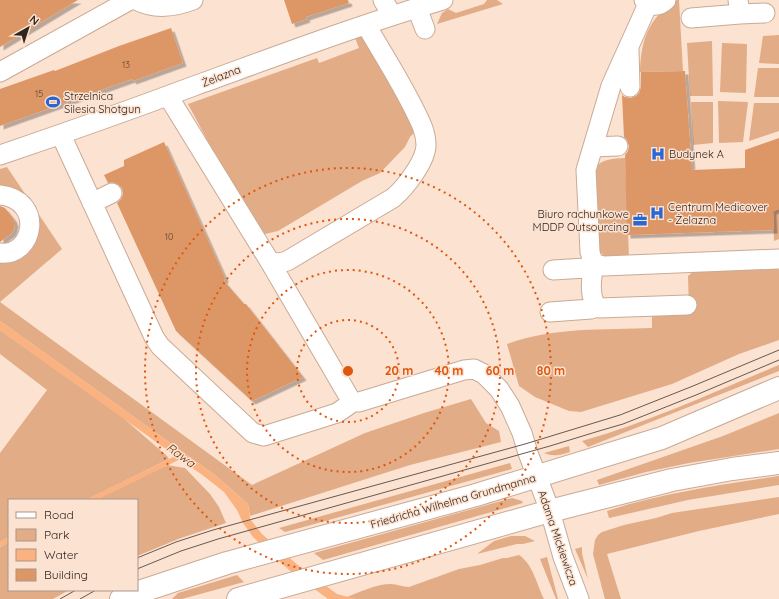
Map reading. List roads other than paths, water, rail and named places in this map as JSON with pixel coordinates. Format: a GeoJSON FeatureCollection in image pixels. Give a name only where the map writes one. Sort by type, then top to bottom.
{"type":"FeatureCollection","features":[{"type":"Feature","properties":{"kind":"main road","name":"Friedricha Wilhelma Grundmanna"},"geometry":{"type":"LineString","coordinates":[[134,596],[227,563],[476,495],[662,438],[779,388]]}},
{"type":"Feature","properties":{"kind":"main road"},"geometry":{"type":"LineString","coordinates":[[247,597],[550,511],[672,480],[732,469],[779,463]]}},
{"type":"Feature","properties":{"kind":"street"},"geometry":{"type":"LineString","coordinates":[[0,72],[130,0]]}},
{"type":"Feature","properties":{"kind":"street"},"geometry":{"type":"LineString","coordinates":[[136,0],[155,6],[166,7],[177,6],[193,0]]}},
{"type":"Feature","properties":{"kind":"street","name":"Żelazna"},"geometry":{"type":"LineString","coordinates":[[0,155],[61,135],[366,25],[387,8],[417,8],[443,0]]}},
{"type":"Feature","properties":{"kind":"street"},"geometry":{"type":"LineString","coordinates":[[595,264],[590,252],[586,170],[610,86],[628,46],[652,1]]}},
{"type":"Feature","properties":{"kind":"street"},"geometry":{"type":"LineString","coordinates":[[691,18],[739,7],[765,13]]}},
{"type":"Feature","properties":{"kind":"street"},"geometry":{"type":"LineString","coordinates":[[417,8],[425,29]]}},
{"type":"Feature","properties":{"kind":"street"},"geometry":{"type":"LineString","coordinates":[[270,262],[280,263],[287,261],[393,198],[409,182],[424,154],[426,145],[424,132],[405,91],[366,25]]}},
{"type":"Feature","properties":{"kind":"street"},"geometry":{"type":"LineString","coordinates":[[628,46],[630,87]]}},
{"type":"Feature","properties":{"kind":"street"},"geometry":{"type":"LineString","coordinates":[[61,135],[154,337],[160,346],[254,433],[264,436],[337,413],[353,402],[270,262],[168,96]]}},
{"type":"Feature","properties":{"kind":"street"},"geometry":{"type":"LineString","coordinates":[[593,147],[618,146]]}},
{"type":"Feature","properties":{"kind":"street"},"geometry":{"type":"LineString","coordinates":[[92,203],[112,193]]}},
{"type":"Feature","properties":{"kind":"street"},"geometry":{"type":"LineString","coordinates":[[0,195],[10,196],[20,202],[27,211],[30,222],[29,233],[24,243],[15,250],[4,254],[0,253]]}},
{"type":"Feature","properties":{"kind":"street"},"geometry":{"type":"LineString","coordinates":[[553,270],[586,268],[595,264],[604,266],[779,259]]}},
{"type":"Feature","properties":{"kind":"street"},"geometry":{"type":"LineString","coordinates":[[595,264],[591,275],[592,298],[596,306],[599,308],[687,305]]}},
{"type":"Feature","properties":{"kind":"street"},"geometry":{"type":"LineString","coordinates":[[550,312],[591,310],[596,306]]}},
{"type":"Feature","properties":{"kind":"street","name":"Adama Mickiewicza"},"geometry":{"type":"LineString","coordinates":[[353,402],[360,402],[464,370],[474,369],[484,374],[492,381],[510,406],[522,433],[550,511],[563,557],[579,599]]}},
{"type":"Feature","properties":{"kind":"water","name":"Rawa"},"geometry":{"type":"Polygon","coordinates":[[[0,321],[215,475],[248,504],[250,519],[262,534],[300,567],[337,594],[356,599],[328,599],[289,570],[253,537],[224,492],[0,330],[0,321]]]}},
{"type":"Feature","properties":{"kind":"waterway","name":"Rawa"},"geometry":{"type":"LineString","coordinates":[[93,499],[181,456]]}},
{"type":"Feature","properties":{"kind":"waterway"},"geometry":{"type":"LineString","coordinates":[[0,544],[8,540]]}},
{"type":"Feature","properties":{"kind":"tram line"},"geometry":{"type":"LineString","coordinates":[[138,558],[176,542],[213,530],[525,444],[620,415],[779,350]]}},
{"type":"Feature","properties":{"kind":"tram line"},"geometry":{"type":"LineString","coordinates":[[138,569],[181,551],[218,539],[550,446],[623,424],[779,360]]}},
{"type":"Feature","properties":{"kind":"tram line"},"geometry":{"type":"LineString","coordinates":[[60,599],[74,591]]}},
{"type":"Feature","properties":{"kind":"tram line"},"geometry":{"type":"LineString","coordinates":[[80,599],[94,591]]}},
{"type":"Feature","properties":{"kind":"place","name":"Strzelnica Silesia Shotgun"},"geometry":{"type":"Point","coordinates":[53,102]}},
{"type":"Feature","properties":{"kind":"place","name":"Budynek A"},"geometry":{"type":"Point","coordinates":[658,154]}},
{"type":"Feature","properties":{"kind":"place","name":"Centrum Medicover - Żelazna"},"geometry":{"type":"Point","coordinates":[657,213]}},
{"type":"Feature","properties":{"kind":"place","name":"Biuro rachunkowe MDDP Outsourcing"},"geometry":{"type":"Point","coordinates":[640,220]}}]}
